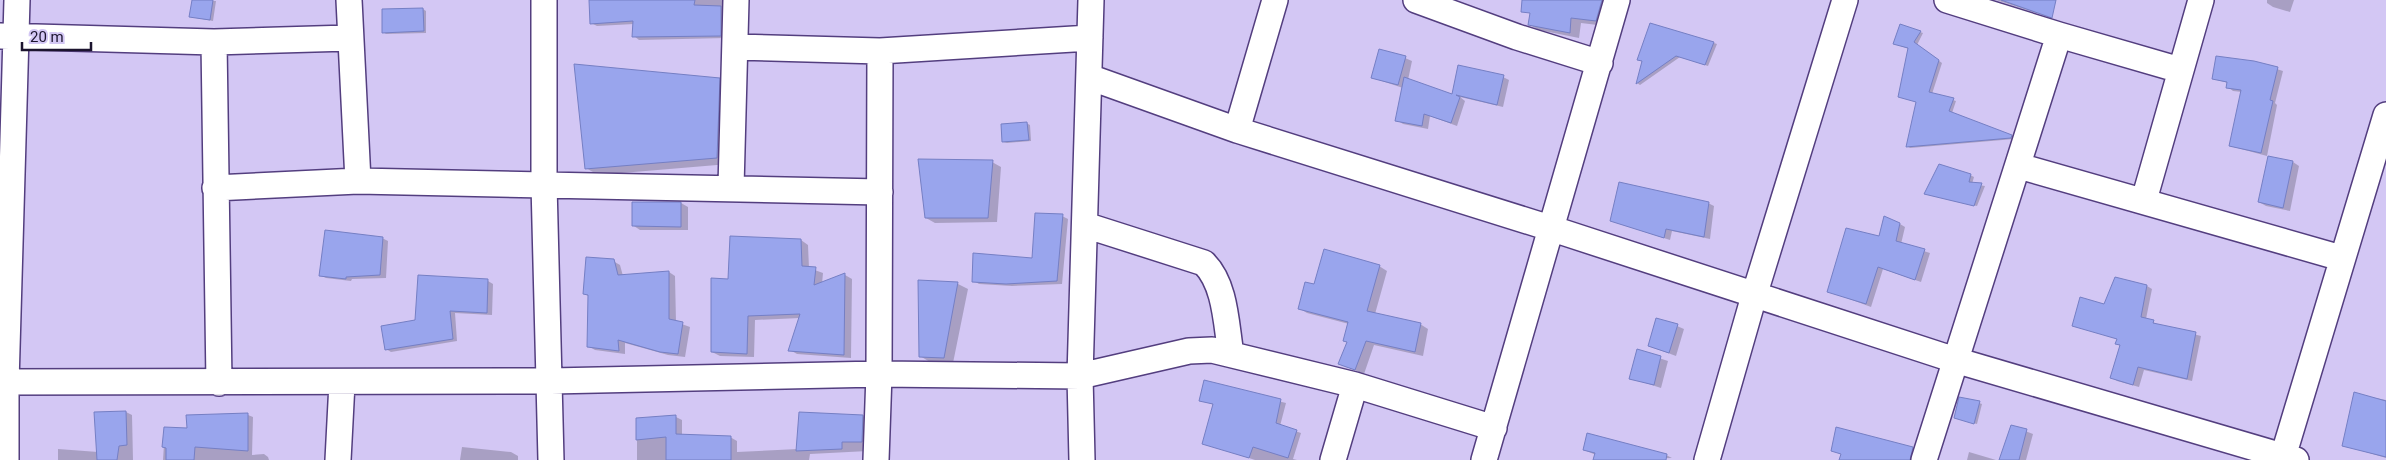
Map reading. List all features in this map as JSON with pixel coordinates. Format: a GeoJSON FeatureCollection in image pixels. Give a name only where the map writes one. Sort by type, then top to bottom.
{"type":"FeatureCollection","features":[{"type":"Feature","properties":{"kind":"street"},"geometry":{"type":"LineString","coordinates":[[6,460],[3,383],[8,36],[17,0]]}},
{"type":"Feature","properties":{"kind":"street"},"geometry":{"type":"LineString","coordinates":[[349,0],[349,38],[358,181]]}},
{"type":"Feature","properties":{"kind":"street"},"geometry":{"type":"LineString","coordinates":[[544,0],[544,184],[551,381],[551,460]]}},
{"type":"Feature","properties":{"kind":"street"},"geometry":{"type":"LineString","coordinates":[[731,187],[736,0]]}},
{"type":"Feature","properties":{"kind":"street"},"geometry":{"type":"LineString","coordinates":[[1082,460],[1080,376],[1091,0]]}},
{"type":"Feature","properties":{"kind":"street"},"geometry":{"type":"LineString","coordinates":[[1236,130],[1275,0]]}},
{"type":"Feature","properties":{"kind":"street"},"geometry":{"type":"LineString","coordinates":[[1416,0],[1482,11],[1518,37],[1600,63]]}},
{"type":"Feature","properties":{"kind":"street"},"geometry":{"type":"LineString","coordinates":[[1484,460],[1553,229],[1617,0]]}},
{"type":"Feature","properties":{"kind":"street"},"geometry":{"type":"LineString","coordinates":[[1707,460],[1754,296],[1845,0]]}},
{"type":"Feature","properties":{"kind":"street"},"geometry":{"type":"LineString","coordinates":[[1948,0],[2059,36],[2180,70]]}},
{"type":"Feature","properties":{"kind":"street"},"geometry":{"type":"LineString","coordinates":[[2144,200],[2200,0]]}},
{"type":"Feature","properties":{"kind":"street"},"geometry":{"type":"LineString","coordinates":[[8,36],[214,42],[349,38]]}},
{"type":"Feature","properties":{"kind":"street"},"geometry":{"type":"LineString","coordinates":[[1924,460],[2059,36]]}},
{"type":"Feature","properties":{"kind":"street"},"geometry":{"type":"LineString","coordinates":[[735,47],[880,51],[1090,38]]}},
{"type":"Feature","properties":{"kind":"street"},"geometry":{"type":"LineString","coordinates":[[214,42],[219,383]]}},
{"type":"Feature","properties":{"kind":"street"},"geometry":{"type":"LineString","coordinates":[[876,460],[879,374],[880,51]]}},
{"type":"Feature","properties":{"kind":"street"},"geometry":{"type":"LineString","coordinates":[[1089,77],[1236,130],[1553,229],[1754,296],[1955,360],[2287,459],[2341,258],[2384,126]]}},
{"type":"Feature","properties":{"kind":"street"},"geometry":{"type":"LineString","coordinates":[[2019,166],[2144,200],[2341,258]]}},
{"type":"Feature","properties":{"kind":"street"},"geometry":{"type":"LineString","coordinates":[[215,188],[358,181],[731,187],[880,192]]}},
{"type":"Feature","properties":{"kind":"street"},"geometry":{"type":"LineString","coordinates":[[1085,225],[1204,263],[1213,272],[1219,287],[1231,354]]}},
{"type":"Feature","properties":{"kind":"street"},"geometry":{"type":"LineString","coordinates":[[3,383],[551,381],[879,374],[1080,376],[1189,352],[1212,350],[1355,385],[1494,428]]}},
{"type":"Feature","properties":{"kind":"street"},"geometry":{"type":"LineString","coordinates":[[338,460],[342,383]]}},
{"type":"Feature","properties":{"kind":"street"},"geometry":{"type":"LineString","coordinates":[[1332,460],[1355,385]]}},
{"type":"Feature","properties":{"kind":"building"},"geometry":{"type":"Polygon","coordinates":[[[192,0],[213,0],[210,20],[189,17],[192,0]]]}},
{"type":"Feature","properties":{"kind":"building"},"geometry":{"type":"Polygon","coordinates":[[[589,0],[695,0],[694,5],[721,6],[721,36],[632,37],[633,21],[590,24],[589,0]]]}},
{"type":"Feature","properties":{"kind":"building"},"geometry":{"type":"Polygon","coordinates":[[[1522,0],[1602,0],[1596,21],[1571,18],[1570,33],[1528,25],[1530,13],[1521,12],[1522,0]]]}},
{"type":"Feature","properties":{"kind":"building"},"geometry":{"type":"Polygon","coordinates":[[[2001,0],[2056,0],[2052,18],[2001,0]]]}},
{"type":"Feature","properties":{"kind":"building"},"geometry":{"type":"Polygon","coordinates":[[[423,8],[424,31],[382,33],[382,9],[423,8]]]}},
{"type":"Feature","properties":{"kind":"building"},"geometry":{"type":"Polygon","coordinates":[[[1650,23],[1714,42],[1705,65],[1676,56],[1636,84],[1642,61],[1637,60],[1650,23]]]}},
{"type":"Feature","properties":{"kind":"building"},"geometry":{"type":"Polygon","coordinates":[[[1900,24],[1921,31],[1914,42],[1939,60],[1929,92],[1954,98],[1949,111],[2012,135],[2011,138],[1906,147],[1916,102],[1898,97],[1908,48],[1893,44],[1900,24]]]}},
{"type":"Feature","properties":{"kind":"building"},"geometry":{"type":"Polygon","coordinates":[[[1379,49],[1406,56],[1398,85],[1371,78],[1379,49]]]}},
{"type":"Feature","properties":{"kind":"building"},"geometry":{"type":"Polygon","coordinates":[[[2216,56],[2254,61],[2278,67],[2270,100],[2273,101],[2261,153],[2229,146],[2241,90],[2226,88],[2227,82],[2212,79],[2216,56]]]}},
{"type":"Feature","properties":{"kind":"building"},"geometry":{"type":"Polygon","coordinates":[[[574,64],[720,78],[717,158],[585,169],[574,64]]]}},
{"type":"Feature","properties":{"kind":"building"},"geometry":{"type":"Polygon","coordinates":[[[1458,65],[1504,75],[1497,105],[1456,95],[1460,97],[1451,123],[1424,114],[1422,126],[1395,121],[1404,77],[1452,94],[1458,65]]]}},
{"type":"Feature","properties":{"kind":"building"},"geometry":{"type":"Polygon","coordinates":[[[1027,122],[1029,140],[1002,142],[1001,124],[1027,122]]]}},
{"type":"Feature","properties":{"kind":"building"},"geometry":{"type":"Polygon","coordinates":[[[2268,156],[2293,161],[2283,208],[2258,202],[2268,156]]]}},
{"type":"Feature","properties":{"kind":"building"},"geometry":{"type":"Polygon","coordinates":[[[918,159],[993,160],[988,218],[925,218],[918,159]]]}},
{"type":"Feature","properties":{"kind":"building"},"geometry":{"type":"Polygon","coordinates":[[[1939,164],[1971,174],[1969,182],[1982,183],[1974,206],[1924,194],[1939,164]]]}},
{"type":"Feature","properties":{"kind":"building"},"geometry":{"type":"Polygon","coordinates":[[[1619,182],[1709,202],[1704,237],[1666,229],[1664,238],[1610,221],[1619,182]]]}},
{"type":"Feature","properties":{"kind":"building"},"geometry":{"type":"Polygon","coordinates":[[[632,202],[681,202],[681,227],[632,226],[632,202]]]}},
{"type":"Feature","properties":{"kind":"building"},"geometry":{"type":"Polygon","coordinates":[[[1035,213],[1063,214],[1057,281],[1006,284],[972,282],[973,253],[1032,258],[1035,213]]]}},
{"type":"Feature","properties":{"kind":"building"},"geometry":{"type":"Polygon","coordinates":[[[1884,216],[1900,223],[1896,241],[1925,249],[1915,280],[1878,267],[1866,304],[1827,292],[1846,228],[1879,236],[1884,216]]]}},
{"type":"Feature","properties":{"kind":"building"},"geometry":{"type":"Polygon","coordinates":[[[325,230],[383,237],[380,275],[346,277],[346,279],[319,276],[325,230]]]}},
{"type":"Feature","properties":{"kind":"building"},"geometry":{"type":"Polygon","coordinates":[[[730,236],[801,239],[802,266],[816,267],[814,285],[845,273],[844,355],[788,351],[800,314],[748,316],[747,354],[711,352],[711,278],[728,279],[730,236]]]}},
{"type":"Feature","properties":{"kind":"building"},"geometry":{"type":"Polygon","coordinates":[[[1324,249],[1380,265],[1367,311],[1421,323],[1415,352],[1366,341],[1355,370],[1338,364],[1347,342],[1343,341],[1348,322],[1298,309],[1305,282],[1314,284],[1324,249]]]}},
{"type":"Feature","properties":{"kind":"building"},"geometry":{"type":"Polygon","coordinates":[[[586,257],[614,259],[618,275],[669,271],[669,319],[683,322],[678,354],[660,352],[618,340],[619,351],[587,347],[588,295],[583,294],[586,257]]]}},
{"type":"Feature","properties":{"kind":"building"},"geometry":{"type":"Polygon","coordinates":[[[418,275],[488,279],[487,313],[450,311],[453,339],[385,350],[381,326],[415,320],[418,275]]]}},
{"type":"Feature","properties":{"kind":"building"},"geometry":{"type":"Polygon","coordinates":[[[2115,277],[2147,285],[2141,317],[2154,320],[2153,323],[2196,332],[2187,379],[2138,367],[2133,385],[2110,378],[2120,345],[2115,344],[2117,339],[2072,326],[2080,297],[2104,304],[2115,277]]]}},
{"type":"Feature","properties":{"kind":"building"},"geometry":{"type":"Polygon","coordinates":[[[918,280],[958,282],[944,358],[919,357],[918,280]]]}},
{"type":"Feature","properties":{"kind":"building"},"geometry":{"type":"Polygon","coordinates":[[[1656,318],[1678,324],[1669,353],[1648,346],[1656,318]]]}},
{"type":"Feature","properties":{"kind":"building"},"geometry":{"type":"Polygon","coordinates":[[[1637,349],[1661,356],[1654,385],[1629,379],[1637,349]]]}},
{"type":"Feature","properties":{"kind":"building"},"geometry":{"type":"Polygon","coordinates":[[[1204,380],[1281,399],[1276,423],[1297,430],[1288,458],[1253,447],[1249,458],[1202,444],[1213,404],[1199,401],[1204,380]]]}},
{"type":"Feature","properties":{"kind":"building"},"geometry":{"type":"Polygon","coordinates":[[[2354,392],[2386,401],[2386,457],[2342,446],[2354,392]]]}},
{"type":"Feature","properties":{"kind":"building"},"geometry":{"type":"Polygon","coordinates":[[[1959,397],[1980,401],[1974,424],[1954,418],[1959,397]]]}},
{"type":"Feature","properties":{"kind":"building"},"geometry":{"type":"Polygon","coordinates":[[[126,411],[127,445],[119,446],[117,460],[97,460],[94,412],[126,411]]]}},
{"type":"Feature","properties":{"kind":"building"},"geometry":{"type":"Polygon","coordinates":[[[799,412],[863,415],[862,442],[842,442],[842,449],[796,451],[799,412]]]}},
{"type":"Feature","properties":{"kind":"building"},"geometry":{"type":"Polygon","coordinates":[[[248,413],[248,451],[195,447],[194,460],[166,460],[166,448],[162,447],[164,427],[187,428],[186,415],[248,413]]]}},
{"type":"Feature","properties":{"kind":"building"},"geometry":{"type":"Polygon","coordinates":[[[676,415],[676,434],[731,436],[731,460],[666,460],[666,437],[636,440],[636,418],[676,415]]]}},
{"type":"Feature","properties":{"kind":"building"},"geometry":{"type":"Polygon","coordinates":[[[2011,425],[2027,429],[2019,460],[1999,460],[2011,425]]]}},
{"type":"Feature","properties":{"kind":"building"},"geometry":{"type":"Polygon","coordinates":[[[1836,427],[1913,447],[1910,460],[1839,460],[1841,454],[1831,451],[1836,427]]]}},
{"type":"Feature","properties":{"kind":"building"},"geometry":{"type":"Polygon","coordinates":[[[1587,433],[1667,454],[1666,460],[1593,460],[1595,453],[1583,450],[1587,433]]]}}]}
